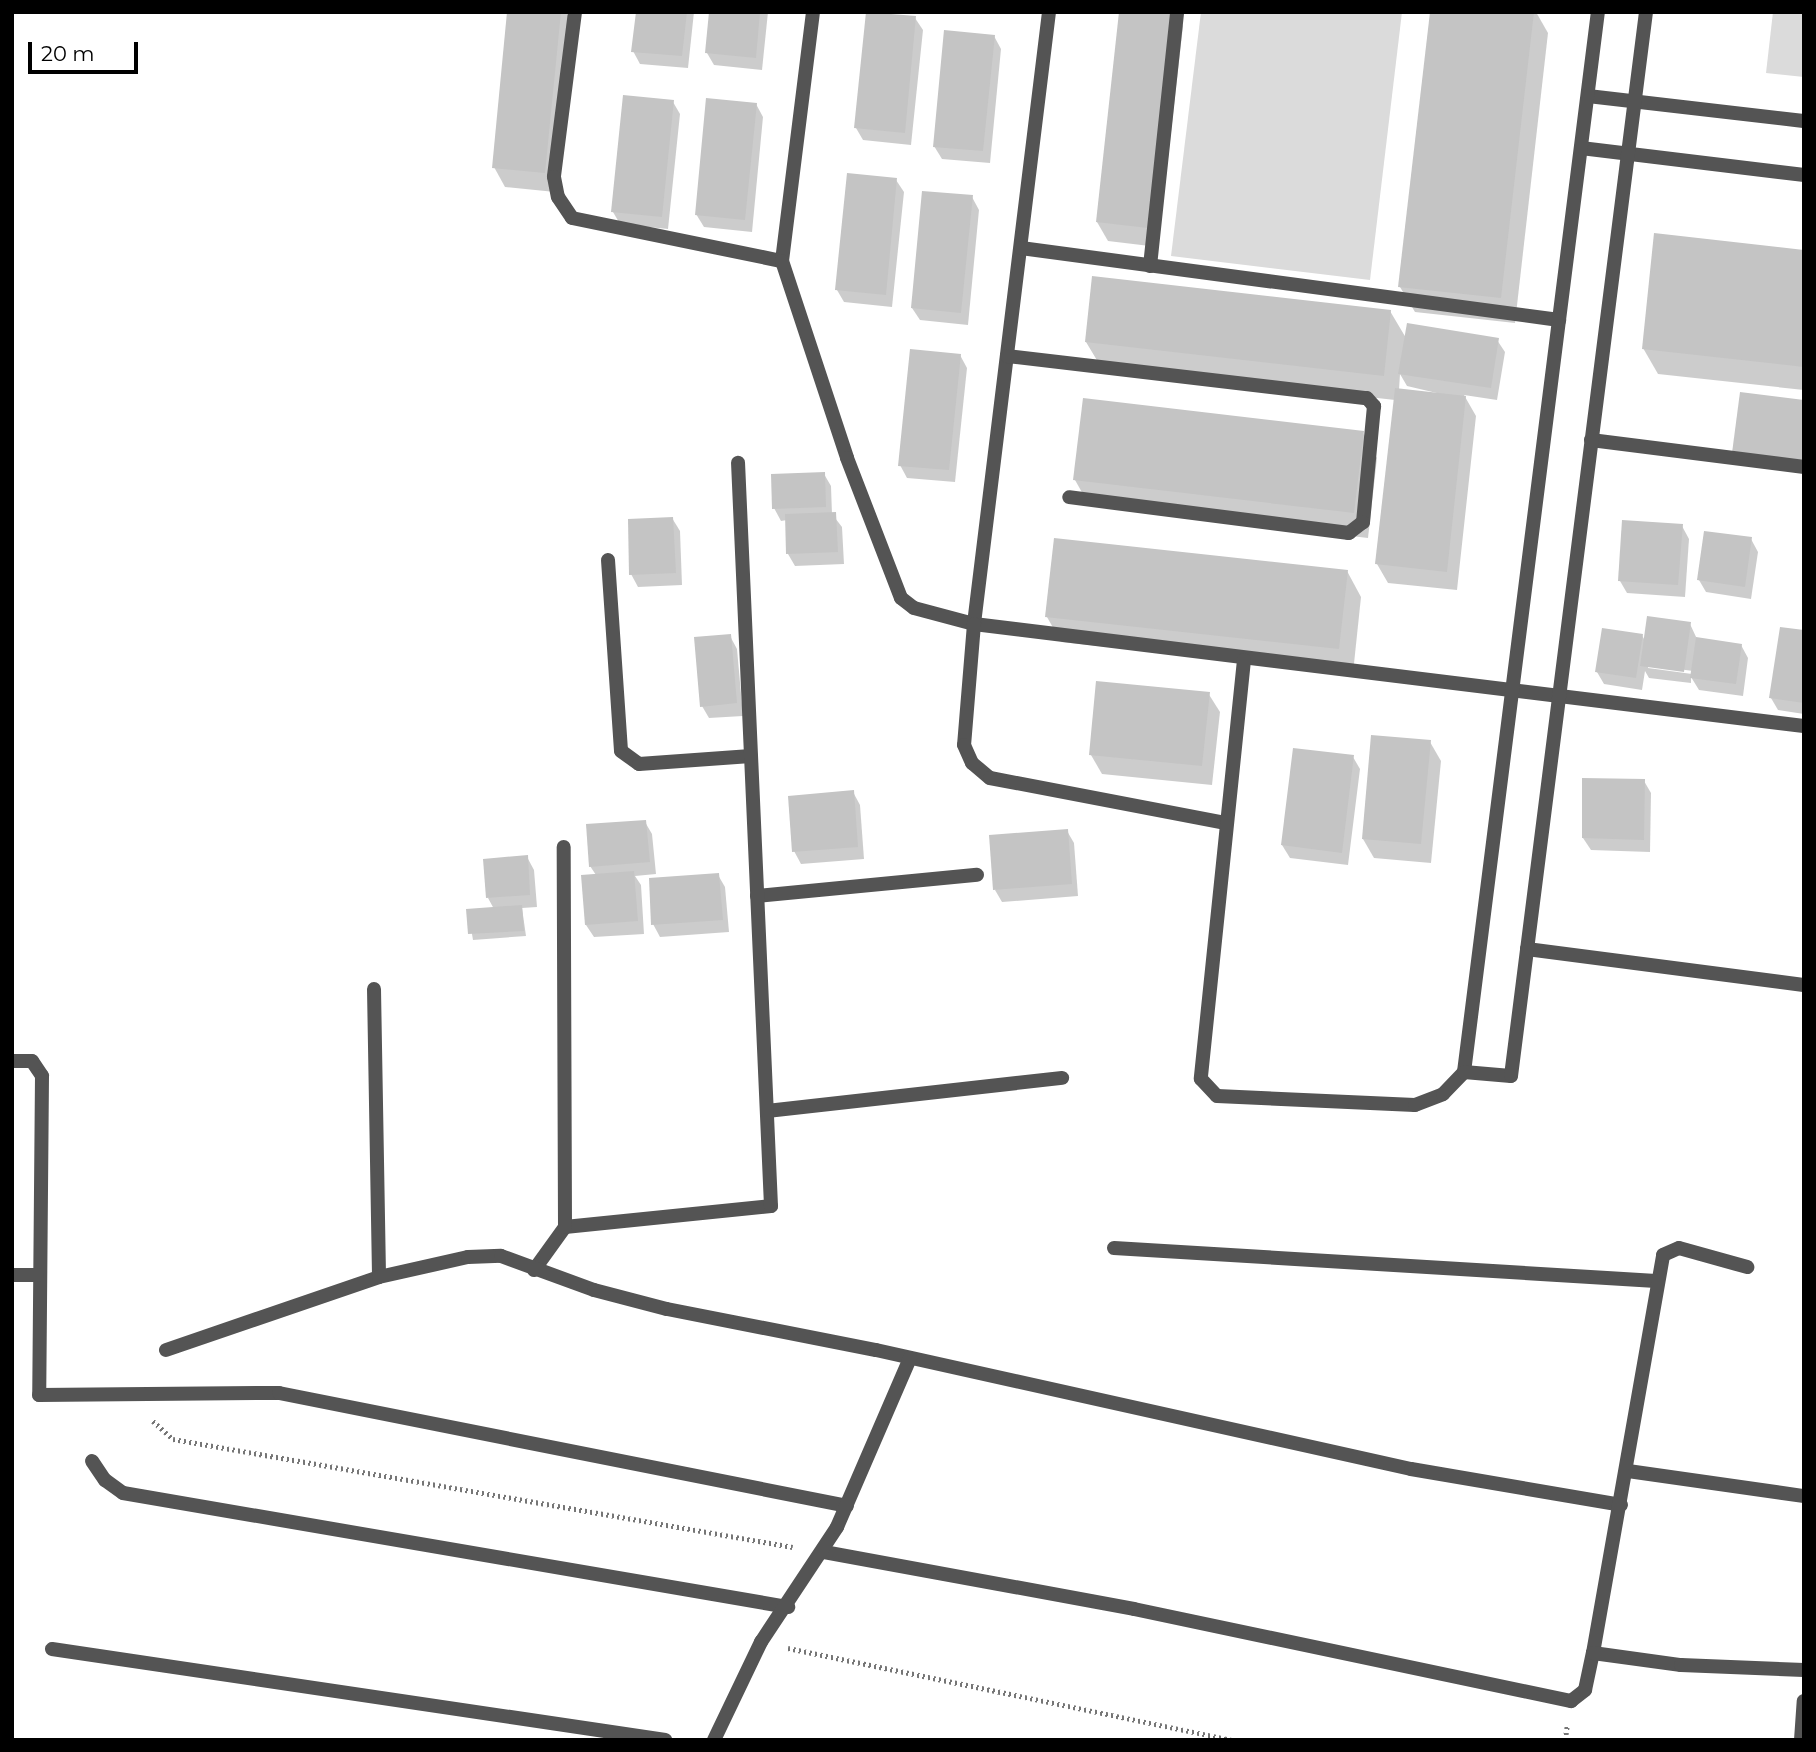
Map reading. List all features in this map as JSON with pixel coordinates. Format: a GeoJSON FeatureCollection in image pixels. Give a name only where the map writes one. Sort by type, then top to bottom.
{"type":"FeatureCollection","features":[{"type":"Feature","properties":{"kind":"street"},"geometry":{"type":"LineString","coordinates":[[575,12],[554,177],[558,197],[572,218],[782,261]]}},
{"type":"Feature","properties":{"kind":"street"},"geometry":{"type":"LineString","coordinates":[[813,12],[782,261],[847,458],[901,598],[932,615],[974,624],[1244,660],[1804,726]]}},
{"type":"Feature","properties":{"kind":"street"},"geometry":{"type":"LineString","coordinates":[[1049,12],[974,624],[964,745],[972,763],[990,778],[1225,823]]}},
{"type":"Feature","properties":{"kind":"street"},"geometry":{"type":"LineString","coordinates":[[1150,265],[1177,12]]}},
{"type":"Feature","properties":{"kind":"street"},"geometry":{"type":"LineString","coordinates":[[1244,660],[1225,823],[1201,1079],[1217,1096],[1415,1105],[1443,1094],[1464,1072],[1598,12]]}},
{"type":"Feature","properties":{"kind":"street"},"geometry":{"type":"LineString","coordinates":[[1464,1072],[1511,1076],[1646,12]]}},
{"type":"Feature","properties":{"kind":"street"},"geometry":{"type":"LineString","coordinates":[[1588,96],[1804,121]]}},
{"type":"Feature","properties":{"kind":"street"},"geometry":{"type":"LineString","coordinates":[[1581,148],[1804,175]]}},
{"type":"Feature","properties":{"kind":"street"},"geometry":{"type":"LineString","coordinates":[[1021,248],[1559,320]]}},
{"type":"Feature","properties":{"kind":"street"},"geometry":{"type":"LineString","coordinates":[[1007,356],[1367,398],[1374,406],[1363,522],[1349,533],[1069,497]]}},
{"type":"Feature","properties":{"kind":"street"},"geometry":{"type":"LineString","coordinates":[[1591,440],[1804,467]]}},
{"type":"Feature","properties":{"kind":"street"},"geometry":{"type":"LineString","coordinates":[[565,1227],[771,1206],[738,463]]}},
{"type":"Feature","properties":{"kind":"street"},"geometry":{"type":"LineString","coordinates":[[608,560],[621,751],[639,764],[751,756]]}},
{"type":"Feature","properties":{"kind":"street"},"geometry":{"type":"LineString","coordinates":[[534,1270],[565,1227],[564,847]]}},
{"type":"Feature","properties":{"kind":"street"},"geometry":{"type":"LineString","coordinates":[[757,895],[977,875]]}},
{"type":"Feature","properties":{"kind":"street"},"geometry":{"type":"LineString","coordinates":[[1528,949],[1804,985]]}},
{"type":"Feature","properties":{"kind":"street"},"geometry":{"type":"LineString","coordinates":[[374,989],[379,1277]]}},
{"type":"Feature","properties":{"kind":"street"},"geometry":{"type":"LineString","coordinates":[[12,1060],[32,1061],[42,1076],[37,1275],[39,1395],[279,1393],[847,1506]]}},
{"type":"Feature","properties":{"kind":"street"},"geometry":{"type":"LineString","coordinates":[[767,1111],[1062,1078]]}},
{"type":"Feature","properties":{"kind":"street"},"geometry":{"type":"LineString","coordinates":[[1114,1248],[1656,1281]]}},
{"type":"Feature","properties":{"kind":"street"},"geometry":{"type":"LineString","coordinates":[[824,1552],[1134,1609],[1571,1701],[1585,1690],[1593,1653],[1628,1471],[1656,1281],[1663,1255],[1679,1248],[1746,1267]]}},
{"type":"Feature","properties":{"kind":"street"},"geometry":{"type":"LineString","coordinates":[[166,1350],[379,1277],[485,1255],[501,1256],[534,1270],[667,1309],[910,1358],[1293,1444],[1622,1505]]}},
{"type":"Feature","properties":{"kind":"street"},"geometry":{"type":"LineString","coordinates":[[12,1275],[37,1275]]}},
{"type":"Feature","properties":{"kind":"street"},"geometry":{"type":"LineString","coordinates":[[714,1740],[761,1642],[824,1552],[847,1506],[910,1358]]}},
{"type":"Feature","properties":{"kind":"street"},"geometry":{"type":"LineString","coordinates":[[92,1461],[106,1480],[123,1493],[788,1607]]}},
{"type":"Feature","properties":{"kind":"street"},"geometry":{"type":"LineString","coordinates":[[1628,1471],[1804,1496]]}},
{"type":"Feature","properties":{"kind":"street"},"geometry":{"type":"LineString","coordinates":[[52,1649],[665,1740]]}},
{"type":"Feature","properties":{"kind":"street"},"geometry":{"type":"LineString","coordinates":[[1593,1653],[1681,1665],[1804,1670]]}},
{"type":"Feature","properties":{"kind":"street"},"geometry":{"type":"LineString","coordinates":[[1801,1740],[1804,1701]]}},
{"type":"Feature","properties":{"kind":"path"},"geometry":{"type":"LineString","coordinates":[[127,1396],[173,1440],[824,1552]]}},
{"type":"Feature","properties":{"kind":"path"},"geometry":{"type":"LineString","coordinates":[[761,1642],[1233,1740]]}},
{"type":"Feature","properties":{"kind":"shaded area"},"geometry":{"type":"Polygon","coordinates":[[[1201,12],[1402,12],[1370,280],[1171,256],[1201,12]]]}},
{"type":"Feature","properties":{"kind":"shaded area"},"geometry":{"type":"Polygon","coordinates":[[[1773,12],[1804,12],[1804,77],[1766,73],[1773,12]]]}},
{"type":"Feature","properties":{"kind":"building"},"geometry":{"type":"Polygon","coordinates":[[[507,12],[561,12],[545,173],[492,168],[507,12]]]}},
{"type":"Feature","properties":{"kind":"building"},"geometry":{"type":"Polygon","coordinates":[[[636,12],[687,12],[682,56],[631,52],[636,12]]]}},
{"type":"Feature","properties":{"kind":"building"},"geometry":{"type":"Polygon","coordinates":[[[709,12],[760,12],[756,58],[705,53],[709,12]]]}},
{"type":"Feature","properties":{"kind":"building"},"geometry":{"type":"Polygon","coordinates":[[[866,12],[916,16],[905,133],[854,128],[866,12]]]}},
{"type":"Feature","properties":{"kind":"building"},"geometry":{"type":"Polygon","coordinates":[[[1119,12],[1173,12],[1148,228],[1096,222],[1119,12]]]}},
{"type":"Feature","properties":{"kind":"building"},"geometry":{"type":"Polygon","coordinates":[[[1430,12],[1534,12],[1501,298],[1398,287],[1430,12]]]}},
{"type":"Feature","properties":{"kind":"building"},"geometry":{"type":"Polygon","coordinates":[[[944,30],[995,35],[983,151],[933,147],[944,30]]]}},
{"type":"Feature","properties":{"kind":"building"},"geometry":{"type":"Polygon","coordinates":[[[623,95],[674,100],[662,217],[611,212],[623,95]]]}},
{"type":"Feature","properties":{"kind":"building"},"geometry":{"type":"Polygon","coordinates":[[[706,98],[757,103],[745,220],[695,215],[706,98]]]}},
{"type":"Feature","properties":{"kind":"building"},"geometry":{"type":"Polygon","coordinates":[[[847,173],[897,178],[886,295],[835,290],[847,173]]]}},
{"type":"Feature","properties":{"kind":"building"},"geometry":{"type":"Polygon","coordinates":[[[922,191],[973,195],[961,313],[911,308],[922,191]]]}},
{"type":"Feature","properties":{"kind":"building"},"geometry":{"type":"Polygon","coordinates":[[[1654,233],[1804,250],[1804,367],[1642,349],[1654,233]]]}},
{"type":"Feature","properties":{"kind":"building"},"geometry":{"type":"Polygon","coordinates":[[[1092,276],[1391,310],[1384,376],[1085,342],[1092,276]]]}},
{"type":"Feature","properties":{"kind":"building"},"geometry":{"type":"Polygon","coordinates":[[[1407,323],[1499,338],[1491,388],[1398,374],[1407,323]]]}},
{"type":"Feature","properties":{"kind":"building"},"geometry":{"type":"Polygon","coordinates":[[[910,349],[961,354],[949,470],[898,466],[910,349]]]}},
{"type":"Feature","properties":{"kind":"building"},"geometry":{"type":"Polygon","coordinates":[[[1395,388],[1466,396],[1447,572],[1375,564],[1395,388]]]}},
{"type":"Feature","properties":{"kind":"building"},"geometry":{"type":"Polygon","coordinates":[[[1740,392],[1804,400],[1804,462],[1732,453],[1740,392]]]}},
{"type":"Feature","properties":{"kind":"building"},"geometry":{"type":"Polygon","coordinates":[[[1083,398],[1364,431],[1354,513],[1073,480],[1083,398]]]}},
{"type":"Feature","properties":{"kind":"building"},"geometry":{"type":"Polygon","coordinates":[[[825,472],[826,507],[772,509],[771,474],[825,472]]]}},
{"type":"Feature","properties":{"kind":"building"},"geometry":{"type":"Polygon","coordinates":[[[836,512],[838,552],[786,554],[785,514],[836,512]]]}},
{"type":"Feature","properties":{"kind":"building"},"geometry":{"type":"Polygon","coordinates":[[[673,517],[676,573],[629,575],[628,519],[673,517]]]}},
{"type":"Feature","properties":{"kind":"building"},"geometry":{"type":"Polygon","coordinates":[[[1622,520],[1683,524],[1678,585],[1618,581],[1622,520]]]}},
{"type":"Feature","properties":{"kind":"building"},"geometry":{"type":"Polygon","coordinates":[[[1704,531],[1752,537],[1745,587],[1697,580],[1704,531]]]}},
{"type":"Feature","properties":{"kind":"building"},"geometry":{"type":"Polygon","coordinates":[[[1054,538],[1348,570],[1339,649],[1045,617],[1054,538]]]}},
{"type":"Feature","properties":{"kind":"building"},"geometry":{"type":"Polygon","coordinates":[[[1647,616],[1691,622],[1684,672],[1640,666],[1647,616]]]}},
{"type":"Feature","properties":{"kind":"building"},"geometry":{"type":"Polygon","coordinates":[[[1780,627],[1804,630],[1804,703],[1769,698],[1780,627]]]}},
{"type":"Feature","properties":{"kind":"building"},"geometry":{"type":"Polygon","coordinates":[[[1602,628],[1643,634],[1636,678],[1595,672],[1602,628]]]}},
{"type":"Feature","properties":{"kind":"building"},"geometry":{"type":"Polygon","coordinates":[[[731,634],[737,703],[700,707],[694,637],[731,634]]]}},
{"type":"Feature","properties":{"kind":"building"},"geometry":{"type":"Polygon","coordinates":[[[1696,637],[1742,644],[1736,684],[1690,678],[1696,637]]]}},
{"type":"Feature","properties":{"kind":"building"},"geometry":{"type":"Polygon","coordinates":[[[1096,681],[1210,692],[1202,766],[1089,755],[1096,681]]]}},
{"type":"Feature","properties":{"kind":"building"},"geometry":{"type":"Polygon","coordinates":[[[1371,735],[1431,740],[1421,844],[1362,839],[1371,735]]]}},
{"type":"Feature","properties":{"kind":"building"},"geometry":{"type":"Polygon","coordinates":[[[1293,748],[1354,755],[1342,853],[1281,845],[1293,748]]]}},
{"type":"Feature","properties":{"kind":"building"},"geometry":{"type":"Polygon","coordinates":[[[1582,778],[1645,779],[1644,840],[1582,838],[1582,778]]]}},
{"type":"Feature","properties":{"kind":"building"},"geometry":{"type":"Polygon","coordinates":[[[854,790],[858,847],[792,852],[788,796],[854,790]]]}},
{"type":"Feature","properties":{"kind":"building"},"geometry":{"type":"Polygon","coordinates":[[[646,820],[650,862],[589,867],[586,824],[646,820]]]}},
{"type":"Feature","properties":{"kind":"building"},"geometry":{"type":"Polygon","coordinates":[[[1068,829],[1072,884],[993,890],[989,835],[1068,829]]]}},
{"type":"Feature","properties":{"kind":"building"},"geometry":{"type":"Polygon","coordinates":[[[528,855],[530,895],[486,898],[483,859],[528,855]]]}},
{"type":"Feature","properties":{"kind":"building"},"geometry":{"type":"Polygon","coordinates":[[[634,871],[638,921],[585,925],[581,875],[634,871]]]}},
{"type":"Feature","properties":{"kind":"building"},"geometry":{"type":"Polygon","coordinates":[[[719,873],[723,920],[651,925],[649,878],[719,873]]]}},
{"type":"Feature","properties":{"kind":"building"},"geometry":{"type":"Polygon","coordinates":[[[522,905],[524,931],[468,934],[466,909],[522,905]]]}}]}
